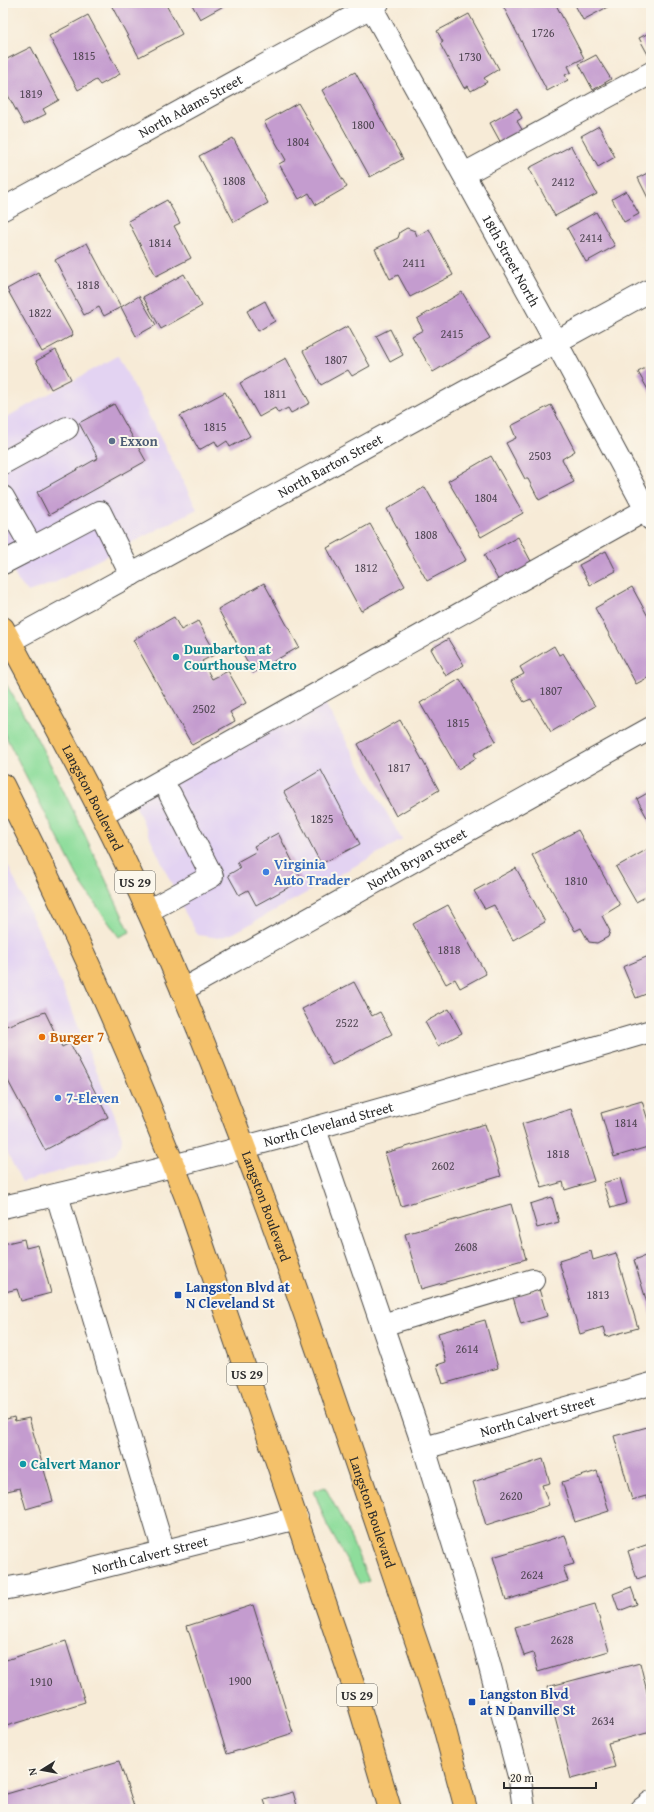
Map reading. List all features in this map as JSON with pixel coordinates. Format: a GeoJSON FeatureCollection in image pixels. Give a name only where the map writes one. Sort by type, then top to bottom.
{"type":"FeatureCollection","features":[{"type":"Feature","properties":{"kind":"main road","name":"Langston Boulevard"},"geometry":{"type":"LineString","coordinates":[[7,634],[102,814],[148,911],[182,990],[245,1147],[286,1260],[442,1719],[466,1809]]}},
{"type":"Feature","properties":{"kind":"main road","name":"US 29"},"geometry":{"type":"LineString","coordinates":[[3,785],[106,1001],[174,1165],[297,1518],[355,1690],[390,1809]]}},
{"type":"Feature","properties":{"kind":"street","name":"18th Street North"},"geometry":{"type":"LineString","coordinates":[[373,4],[649,512]]}},
{"type":"Feature","properties":{"kind":"street","name":"North Adams Street"},"geometry":{"type":"LineString","coordinates":[[3,209],[373,4]]}},
{"type":"Feature","properties":{"kind":"street"},"geometry":{"type":"LineString","coordinates":[[464,174],[651,72]]}},
{"type":"Feature","properties":{"kind":"street","name":"North Barton Street"},"geometry":{"type":"LineString","coordinates":[[7,634],[132,575],[651,290]]}},
{"type":"Feature","properties":{"kind":"street"},"geometry":{"type":"LineString","coordinates":[[3,463],[67,428]]}},
{"type":"Feature","properties":{"kind":"street"},"geometry":{"type":"LineString","coordinates":[[3,497],[32,548]]}},
{"type":"Feature","properties":{"kind":"street"},"geometry":{"type":"LineString","coordinates":[[3,563],[100,512],[132,575]]}},
{"type":"Feature","properties":{"kind":"street"},"geometry":{"type":"LineString","coordinates":[[102,814],[649,512]]}},
{"type":"Feature","properties":{"kind":"street","name":"North Bryan Street"},"geometry":{"type":"LineString","coordinates":[[182,990],[651,728]]}},
{"type":"Feature","properties":{"kind":"street"},"geometry":{"type":"LineString","coordinates":[[148,911],[212,876],[170,794]]}},
{"type":"Feature","properties":{"kind":"street","name":"North Cleveland Street"},"geometry":{"type":"LineString","coordinates":[[3,1207],[57,1195],[315,1129],[651,1031]]}},
{"type":"Feature","properties":{"kind":"street"},"geometry":{"type":"LineString","coordinates":[[315,1129],[424,1448],[482,1637],[520,1780],[524,1809]]}},
{"type":"Feature","properties":{"kind":"street"},"geometry":{"type":"LineString","coordinates":[[57,1195],[164,1552]]}},
{"type":"Feature","properties":{"kind":"street"},"geometry":{"type":"LineString","coordinates":[[382,1324],[533,1280]]}},
{"type":"Feature","properties":{"kind":"street","name":"North Calvert Street"},"geometry":{"type":"LineString","coordinates":[[424,1448],[651,1384]]}},
{"type":"Feature","properties":{"kind":"street","name":"North Calvert Street"},"geometry":{"type":"LineString","coordinates":[[3,1590],[42,1582],[297,1518]]}},
{"type":"Feature","properties":{"kind":"street"},"geometry":{"type":"LineString","coordinates":[[642,1809],[651,1802]]}},
{"type":"Feature","properties":{"kind":"shaded area"},"geometry":{"type":"Polygon","coordinates":[[[118,356],[197,509],[54,583],[28,592],[18,581],[3,552],[3,419],[118,356]]]}},
{"type":"Feature","properties":{"kind":"shaded area"},"geometry":{"type":"Polygon","coordinates":[[[319,693],[402,840],[234,933],[219,938],[198,935],[183,909],[132,798],[319,693]]]}},
{"type":"Feature","properties":{"kind":"shaded area"},"geometry":{"type":"Polygon","coordinates":[[[3,855],[44,943],[114,1113],[122,1137],[121,1144],[116,1152],[109,1157],[22,1182],[3,1145],[3,855]]]}},
{"type":"Feature","properties":{"kind":"green space"},"geometry":{"type":"Polygon","coordinates":[[[3,679],[38,740],[130,932],[119,937],[82,885],[3,731],[3,679]]]}},
{"type":"Feature","properties":{"kind":"green space"},"geometry":{"type":"Polygon","coordinates":[[[325,1487],[346,1527],[369,1581],[360,1584],[327,1525],[314,1491],[325,1487]]]}},
{"type":"Feature","properties":{"kind":"building"},"geometry":{"type":"Polygon","coordinates":[[[110,3],[165,3],[182,34],[139,57],[110,3]]]}},
{"type":"Feature","properties":{"kind":"building"},"geometry":{"type":"Polygon","coordinates":[[[191,3],[229,3],[200,19],[191,3]]]}},
{"type":"Feature","properties":{"kind":"building"},"geometry":{"type":"Polygon","coordinates":[[[509,3],[555,3],[584,58],[568,66],[571,72],[565,75],[568,80],[547,91],[503,6],[509,3]]]}},
{"type":"Feature","properties":{"kind":"building"},"geometry":{"type":"Polygon","coordinates":[[[574,3],[615,3],[583,20],[574,3]]]}},
{"type":"Feature","properties":{"kind":"building"},"geometry":{"type":"Polygon","coordinates":[[[469,14],[499,69],[484,78],[487,82],[471,91],[468,86],[464,88],[440,44],[443,42],[437,31],[469,14]]]}},
{"type":"Feature","properties":{"kind":"building"},"geometry":{"type":"Polygon","coordinates":[[[88,15],[120,74],[100,85],[96,80],[78,90],[49,36],[88,15]]]}},
{"type":"Feature","properties":{"kind":"building"},"geometry":{"type":"Polygon","coordinates":[[[651,32],[651,60],[639,38],[651,32]]]}},
{"type":"Feature","properties":{"kind":"building"},"geometry":{"type":"Polygon","coordinates":[[[31,47],[59,100],[43,109],[46,114],[24,125],[3,86],[3,61],[31,47]]]}},
{"type":"Feature","properties":{"kind":"building"},"geometry":{"type":"Polygon","coordinates":[[[596,55],[611,79],[593,90],[579,64],[596,55]]]}},
{"type":"Feature","properties":{"kind":"building"},"geometry":{"type":"Polygon","coordinates":[[[355,72],[403,159],[370,177],[322,90],[355,72]]]}},
{"type":"Feature","properties":{"kind":"building"},"geometry":{"type":"Polygon","coordinates":[[[298,103],[347,187],[316,205],[309,193],[299,199],[279,164],[286,160],[264,122],[298,103]]]}},
{"type":"Feature","properties":{"kind":"building"},"geometry":{"type":"Polygon","coordinates":[[[517,108],[522,118],[517,121],[524,133],[502,145],[490,123],[517,108]]]}},
{"type":"Feature","properties":{"kind":"building"},"geometry":{"type":"Polygon","coordinates":[[[599,126],[615,157],[598,167],[581,136],[599,126]]]}},
{"type":"Feature","properties":{"kind":"building"},"geometry":{"type":"Polygon","coordinates":[[[233,138],[268,203],[234,222],[199,156],[233,138]]]}},
{"type":"Feature","properties":{"kind":"building"},"geometry":{"type":"Polygon","coordinates":[[[571,146],[597,194],[555,216],[529,168],[571,146]]]}},
{"type":"Feature","properties":{"kind":"building"},"geometry":{"type":"Polygon","coordinates":[[[651,171],[651,204],[638,178],[651,171]]]}},
{"type":"Feature","properties":{"kind":"building"},"geometry":{"type":"Polygon","coordinates":[[[626,191],[639,214],[624,222],[612,199],[626,191]]]}},
{"type":"Feature","properties":{"kind":"building"},"geometry":{"type":"Polygon","coordinates":[[[167,200],[180,223],[174,226],[191,258],[156,276],[128,221],[167,200]]]}},
{"type":"Feature","properties":{"kind":"building"},"geometry":{"type":"Polygon","coordinates":[[[596,212],[615,246],[586,262],[567,228],[596,212]]]}},
{"type":"Feature","properties":{"kind":"building"},"geometry":{"type":"Polygon","coordinates":[[[407,228],[415,231],[417,236],[429,229],[453,275],[410,297],[398,275],[390,279],[375,249],[398,238],[400,232],[407,228]]]}},
{"type":"Feature","properties":{"kind":"building"},"geometry":{"type":"Polygon","coordinates":[[[87,243],[121,307],[104,316],[99,307],[84,315],[55,260],[87,243]]]}},
{"type":"Feature","properties":{"kind":"building"},"geometry":{"type":"Polygon","coordinates":[[[38,272],[73,335],[42,352],[7,289],[38,272]]]}},
{"type":"Feature","properties":{"kind":"building"},"geometry":{"type":"Polygon","coordinates":[[[184,274],[202,306],[161,329],[143,297],[184,274]]]}},
{"type":"Feature","properties":{"kind":"building"},"geometry":{"type":"Polygon","coordinates":[[[462,292],[490,338],[433,372],[412,336],[423,330],[417,319],[462,292]]]}},
{"type":"Feature","properties":{"kind":"building"},"geometry":{"type":"Polygon","coordinates":[[[139,296],[156,325],[136,336],[121,307],[139,296]]]}},
{"type":"Feature","properties":{"kind":"building"},"geometry":{"type":"Polygon","coordinates":[[[265,301],[275,321],[258,331],[247,311],[265,301]]]}},
{"type":"Feature","properties":{"kind":"building"},"geometry":{"type":"Polygon","coordinates":[[[348,326],[370,366],[352,376],[348,370],[321,385],[303,351],[348,326]]]}},
{"type":"Feature","properties":{"kind":"building"},"geometry":{"type":"Polygon","coordinates":[[[390,329],[403,355],[390,362],[376,336],[390,329]]]}},
{"type":"Feature","properties":{"kind":"building"},"geometry":{"type":"Polygon","coordinates":[[[56,350],[71,379],[51,389],[36,361],[56,350]]]}},
{"type":"Feature","properties":{"kind":"building"},"geometry":{"type":"Polygon","coordinates":[[[286,358],[310,403],[291,413],[288,408],[278,413],[275,408],[259,417],[240,383],[286,358]]]}},
{"type":"Feature","properties":{"kind":"building"},"geometry":{"type":"Polygon","coordinates":[[[651,365],[651,395],[638,372],[651,365]]]}},
{"type":"Feature","properties":{"kind":"building"},"geometry":{"type":"Polygon","coordinates":[[[225,392],[250,436],[230,447],[227,441],[218,447],[215,441],[199,450],[180,416],[225,392]]]}},
{"type":"Feature","properties":{"kind":"building"},"geometry":{"type":"Polygon","coordinates":[[[114,404],[146,461],[49,515],[37,492],[98,458],[79,423],[114,404]]]}},
{"type":"Feature","properties":{"kind":"building"},"geometry":{"type":"Polygon","coordinates":[[[551,405],[575,451],[562,459],[574,482],[539,500],[528,479],[525,479],[506,443],[516,438],[511,426],[551,405]]]}},
{"type":"Feature","properties":{"kind":"building"},"geometry":{"type":"Polygon","coordinates":[[[491,456],[523,513],[481,537],[448,481],[491,456]]]}},
{"type":"Feature","properties":{"kind":"building"},"geometry":{"type":"Polygon","coordinates":[[[425,487],[466,560],[427,581],[387,509],[425,487]]]}},
{"type":"Feature","properties":{"kind":"building"},"geometry":{"type":"Polygon","coordinates":[[[370,524],[405,586],[361,611],[327,548],[370,524]]]}},
{"type":"Feature","properties":{"kind":"building"},"geometry":{"type":"Polygon","coordinates":[[[518,537],[533,565],[500,583],[484,555],[518,537]]]}},
{"type":"Feature","properties":{"kind":"building"},"geometry":{"type":"Polygon","coordinates":[[[606,551],[616,571],[590,585],[579,565],[606,551]]]}},
{"type":"Feature","properties":{"kind":"building"},"geometry":{"type":"Polygon","coordinates":[[[264,583],[299,647],[253,673],[218,609],[264,583]]]}},
{"type":"Feature","properties":{"kind":"building"},"geometry":{"type":"Polygon","coordinates":[[[632,587],[651,622],[651,676],[636,684],[595,608],[632,587]]]}},
{"type":"Feature","properties":{"kind":"building"},"geometry":{"type":"Polygon","coordinates":[[[174,617],[181,630],[198,621],[216,654],[202,661],[212,679],[228,671],[246,703],[230,712],[235,721],[192,745],[133,640],[174,617]]]}},
{"type":"Feature","properties":{"kind":"building"},"geometry":{"type":"Polygon","coordinates":[[[448,639],[464,665],[446,676],[431,649],[448,639]]]}},
{"type":"Feature","properties":{"kind":"building"},"geometry":{"type":"Polygon","coordinates":[[[554,646],[559,655],[563,653],[595,706],[551,732],[531,699],[524,702],[511,681],[524,674],[520,667],[554,646]]]}},
{"type":"Feature","properties":{"kind":"building"},"geometry":{"type":"Polygon","coordinates":[[[460,679],[496,741],[474,754],[476,758],[458,769],[420,703],[460,679]]]}},
{"type":"Feature","properties":{"kind":"building"},"geometry":{"type":"Polygon","coordinates":[[[400,720],[439,790],[396,816],[358,744],[400,720]]]}},
{"type":"Feature","properties":{"kind":"building"},"geometry":{"type":"Polygon","coordinates":[[[321,770],[360,844],[321,864],[284,792],[321,770]]]}},
{"type":"Feature","properties":{"kind":"building"},"geometry":{"type":"Polygon","coordinates":[[[651,791],[651,825],[637,799],[651,791]]]}},
{"type":"Feature","properties":{"kind":"building"},"geometry":{"type":"Polygon","coordinates":[[[578,830],[620,905],[602,916],[610,931],[608,937],[597,943],[589,942],[581,928],[575,931],[532,855],[578,830]]]}},
{"type":"Feature","properties":{"kind":"building","name":"Virginia Auto Trader"},"geometry":{"type":"Polygon","coordinates":[[[278,833],[302,880],[256,905],[248,890],[239,895],[228,875],[240,868],[237,862],[257,851],[254,846],[278,833]]]}},
{"type":"Feature","properties":{"kind":"building"},"geometry":{"type":"Polygon","coordinates":[[[648,849],[651,855],[651,873],[649,874],[651,878],[651,894],[636,902],[616,867],[648,849]]]}},
{"type":"Feature","properties":{"kind":"building"},"geometry":{"type":"Polygon","coordinates":[[[516,868],[545,922],[513,940],[494,905],[485,909],[474,891],[516,868]]]}},
{"type":"Feature","properties":{"kind":"building"},"geometry":{"type":"Polygon","coordinates":[[[448,905],[486,974],[460,988],[455,979],[446,984],[413,924],[448,905]]]}},
{"type":"Feature","properties":{"kind":"building"},"geometry":{"type":"Polygon","coordinates":[[[651,955],[651,992],[636,998],[623,967],[651,955]]]}},
{"type":"Feature","properties":{"kind":"building"},"geometry":{"type":"Polygon","coordinates":[[[354,982],[372,1016],[380,1012],[392,1034],[332,1065],[302,1009],[354,982]]]}},
{"type":"Feature","properties":{"kind":"building"},"geometry":{"type":"Polygon","coordinates":[[[449,1009],[462,1033],[438,1046],[425,1022],[449,1009]]]}},
{"type":"Feature","properties":{"kind":"building","name":"7-Eleven"},"geometry":{"type":"Polygon","coordinates":[[[45,1012],[62,1047],[70,1043],[108,1117],[45,1150],[7,1079],[3,1082],[3,1027],[45,1012]]]}},
{"type":"Feature","properties":{"kind":"building"},"geometry":{"type":"Polygon","coordinates":[[[642,1101],[651,1130],[651,1146],[614,1157],[601,1113],[642,1101]]]}},
{"type":"Feature","properties":{"kind":"building"},"geometry":{"type":"Polygon","coordinates":[[[571,1109],[594,1181],[565,1190],[563,1182],[542,1188],[522,1124],[571,1109]]]}},
{"type":"Feature","properties":{"kind":"building"},"geometry":{"type":"Polygon","coordinates":[[[485,1124],[501,1176],[401,1206],[385,1153],[485,1124]]]}},
{"type":"Feature","properties":{"kind":"building"},"geometry":{"type":"Polygon","coordinates":[[[620,1178],[627,1203],[611,1208],[603,1183],[620,1178]]]}},
{"type":"Feature","properties":{"kind":"building"},"geometry":{"type":"Polygon","coordinates":[[[552,1197],[559,1222],[537,1228],[530,1204],[552,1197]]]}},
{"type":"Feature","properties":{"kind":"building"},"geometry":{"type":"Polygon","coordinates":[[[511,1204],[526,1259],[421,1289],[405,1234],[511,1204]]]}},
{"type":"Feature","properties":{"kind":"building"},"geometry":{"type":"Polygon","coordinates":[[[24,1239],[26,1248],[38,1245],[51,1293],[21,1301],[17,1289],[5,1292],[3,1283],[3,1244],[24,1239]]]}},
{"type":"Feature","properties":{"kind":"building"},"geometry":{"type":"Polygon","coordinates":[[[591,1251],[593,1260],[616,1253],[638,1328],[606,1337],[603,1327],[580,1334],[559,1261],[591,1251]]]}},
{"type":"Feature","properties":{"kind":"building"},"geometry":{"type":"Polygon","coordinates":[[[651,1254],[651,1316],[634,1260],[651,1254]]]}},
{"type":"Feature","properties":{"kind":"building"},"geometry":{"type":"Polygon","coordinates":[[[539,1289],[547,1316],[521,1324],[513,1297],[539,1289]]]}},
{"type":"Feature","properties":{"kind":"building"},"geometry":{"type":"Polygon","coordinates":[[[485,1320],[498,1368],[443,1384],[437,1365],[446,1362],[438,1333],[485,1320]]]}},
{"type":"Feature","properties":{"kind":"building","name":"Calvert Manor"},"geometry":{"type":"Polygon","coordinates":[[[14,1417],[15,1421],[29,1418],[53,1501],[26,1509],[20,1488],[3,1492],[3,1420],[14,1417]]]}},
{"type":"Feature","properties":{"kind":"building"},"geometry":{"type":"Polygon","coordinates":[[[651,1426],[651,1501],[649,1502],[646,1496],[632,1500],[614,1436],[651,1426]]]}},
{"type":"Feature","properties":{"kind":"building"},"geometry":{"type":"Polygon","coordinates":[[[543,1459],[550,1483],[542,1485],[549,1505],[486,1525],[473,1482],[543,1459]]]}},
{"type":"Feature","properties":{"kind":"building"},"geometry":{"type":"Polygon","coordinates":[[[597,1471],[609,1511],[575,1522],[562,1482],[597,1471]]]}},
{"type":"Feature","properties":{"kind":"building"},"geometry":{"type":"Polygon","coordinates":[[[565,1535],[574,1564],[563,1567],[568,1581],[506,1600],[493,1557],[565,1535]]]}},
{"type":"Feature","properties":{"kind":"building"},"geometry":{"type":"Polygon","coordinates":[[[649,1544],[651,1551],[651,1574],[637,1579],[628,1551],[649,1544]]]}},
{"type":"Feature","properties":{"kind":"building"},"geometry":{"type":"Polygon","coordinates":[[[631,1587],[637,1604],[619,1611],[613,1594],[631,1587]]]}},
{"type":"Feature","properties":{"kind":"building"},"geometry":{"type":"Polygon","coordinates":[[[595,1604],[609,1651],[538,1672],[533,1653],[524,1656],[515,1627],[595,1604]]]}},
{"type":"Feature","properties":{"kind":"building"},"geometry":{"type":"Polygon","coordinates":[[[253,1605],[293,1733],[227,1754],[187,1626],[253,1605]]]}},
{"type":"Feature","properties":{"kind":"building"},"geometry":{"type":"Polygon","coordinates":[[[66,1641],[85,1702],[3,1727],[3,1661],[66,1641]]]}},
{"type":"Feature","properties":{"kind":"building"},"geometry":{"type":"Polygon","coordinates":[[[640,1663],[651,1708],[651,1732],[608,1743],[615,1767],[571,1779],[547,1687],[640,1663]]]}},
{"type":"Feature","properties":{"kind":"building"},"geometry":{"type":"Polygon","coordinates":[[[119,1761],[135,1809],[3,1809],[3,1795],[119,1761]]]}},
{"type":"Feature","properties":{"kind":"building"},"geometry":{"type":"Polygon","coordinates":[[[293,1792],[298,1809],[267,1809],[264,1800],[293,1792]]]}},
{"type":"Feature","properties":{"kind":"place","name":"Exxon"},"geometry":{"type":"Point","coordinates":[112,441]}},
{"type":"Feature","properties":{"kind":"place","name":"Dumbarton at Courthouse Metro"},"geometry":{"type":"Point","coordinates":[176,657]}},
{"type":"Feature","properties":{"kind":"place","name":"Virginia Auto Trader"},"geometry":{"type":"Point","coordinates":[266,872]}},
{"type":"Feature","properties":{"kind":"place","name":"Burger 7"},"geometry":{"type":"Point","coordinates":[42,1037]}},
{"type":"Feature","properties":{"kind":"place","name":"7-Eleven"},"geometry":{"type":"Point","coordinates":[58,1098]}},
{"type":"Feature","properties":{"kind":"place","name":"Langston Blvd at N Cleveland St"},"geometry":{"type":"Point","coordinates":[178,1295]}},
{"type":"Feature","properties":{"kind":"place","name":"Calvert Manor"},"geometry":{"type":"Point","coordinates":[23,1464]}},
{"type":"Feature","properties":{"kind":"place","name":"Langston Blvd at N Danville St"},"geometry":{"type":"Point","coordinates":[472,1702]}}]}
